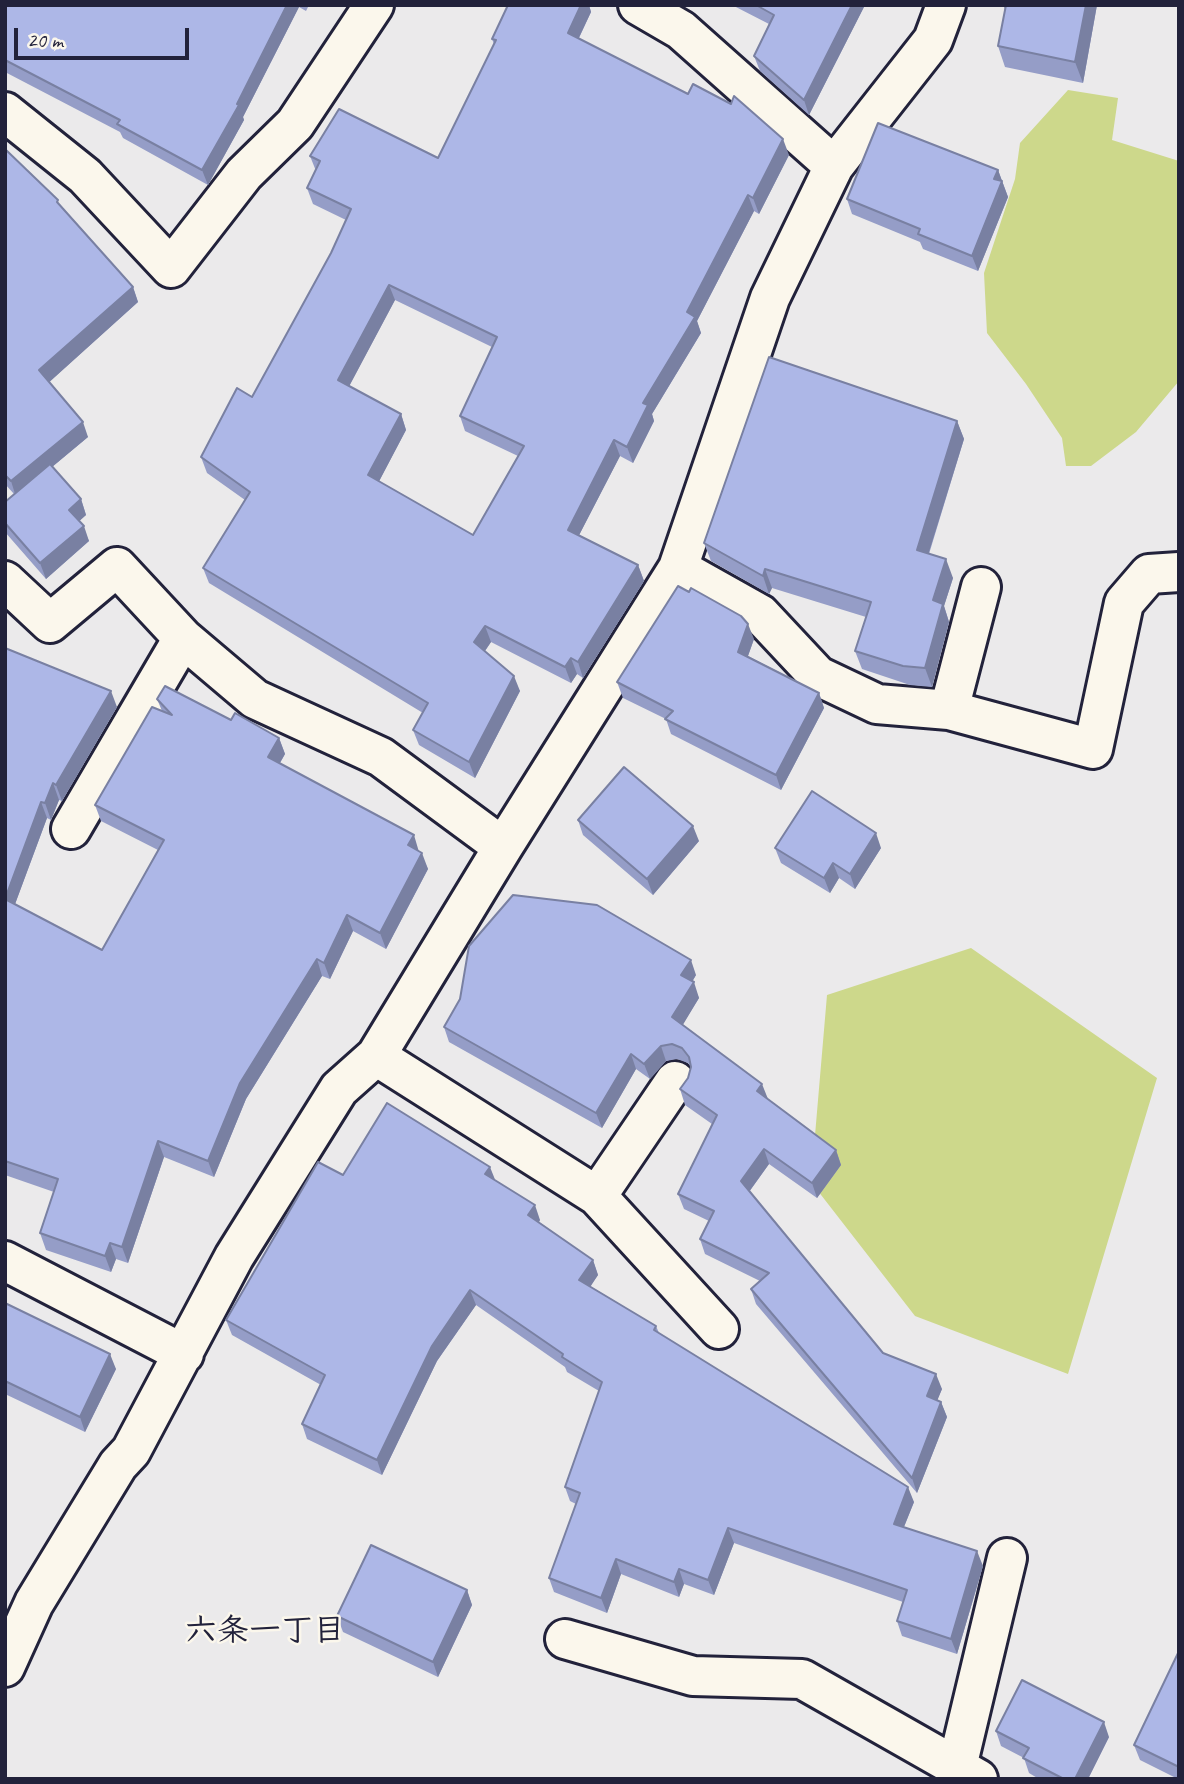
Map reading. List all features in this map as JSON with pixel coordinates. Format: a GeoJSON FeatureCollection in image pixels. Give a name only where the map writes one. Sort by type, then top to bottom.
{"type":"FeatureCollection","features":[{"type":"Feature","properties":{"kind":"street"},"geometry":{"type":"LineString","coordinates":[[5,113],[85,176],[171,268],[244,174],[295,124],[374,5]]}},
{"type":"Feature","properties":{"kind":"street"},"geometry":{"type":"LineString","coordinates":[[638,5],[681,30],[834,166]]}},
{"type":"Feature","properties":{"kind":"street"},"geometry":{"type":"LineString","coordinates":[[5,1667],[34,1603],[112,1475],[131,1451],[234,1257],[339,1089],[376,1056],[678,568],[770,298],[834,166],[933,40],[946,5]]}},
{"type":"Feature","properties":{"kind":"street"},"geometry":{"type":"LineString","coordinates":[[7,585],[50,623],[117,567],[183,638],[255,699],[381,757],[503,847]]}},
{"type":"Feature","properties":{"kind":"street"},"geometry":{"type":"LineString","coordinates":[[678,568],[760,614],[818,676],[877,704],[949,710],[1093,749],[1124,603],[1149,574],[1179,572]]}},
{"type":"Feature","properties":{"kind":"street"},"geometry":{"type":"LineString","coordinates":[[949,710],[981,587]]}},
{"type":"Feature","properties":{"kind":"street"},"geometry":{"type":"LineString","coordinates":[[71,829],[183,638]]}},
{"type":"Feature","properties":{"kind":"street"},"geometry":{"type":"LineString","coordinates":[[376,1056],[597,1196],[719,1329]]}},
{"type":"Feature","properties":{"kind":"street"},"geometry":{"type":"LineString","coordinates":[[597,1196],[676,1081]]}},
{"type":"Feature","properties":{"kind":"street"},"geometry":{"type":"LineString","coordinates":[[5,1261],[184,1354]]}},
{"type":"Feature","properties":{"kind":"street"},"geometry":{"type":"LineString","coordinates":[[565,1639],[693,1676],[802,1679],[967,1773],[1007,1558]]}},
{"type":"Feature","properties":{"kind":"green space"},"geometry":{"type":"Polygon","coordinates":[[[1068,90],[1118,98],[1112,140],[1179,161],[1179,381],[1136,432],[1091,466],[1066,466],[1062,438],[987,333],[984,273],[1015,179],[1020,143],[1068,90]]]}},
{"type":"Feature","properties":{"kind":"green space"},"geometry":{"type":"Polygon","coordinates":[[[971,948],[1157,1078],[1068,1374],[915,1316],[811,1182],[827,995],[971,948]]]}},
{"type":"Feature","properties":{"kind":"building"},"geometry":{"type":"Polygon","coordinates":[[[5,5],[287,5],[237,104],[239,105],[202,170],[117,124],[120,120],[5,60],[5,5]]]}},
{"type":"Feature","properties":{"kind":"building"},"geometry":{"type":"Polygon","coordinates":[[[508,5],[581,5],[568,33],[688,94],[693,84],[731,104],[734,96],[783,139],[753,198],[748,195],[687,312],[695,317],[643,403],[648,405],[627,447],[614,440],[568,530],[638,565],[578,662],[571,658],[565,667],[485,626],[474,642],[514,676],[469,762],[413,730],[428,703],[203,568],[250,492],[201,457],[237,388],[252,397],[331,253],[351,209],[307,188],[320,161],[310,156],[339,109],[438,158],[496,40],[492,39],[508,5]],[[389,285],[338,380],[401,414],[368,475],[473,535],[524,446],[460,416],[497,337],[389,285]]]}},
{"type":"Feature","properties":{"kind":"building"},"geometry":{"type":"Polygon","coordinates":[[[756,5],[852,5],[804,100],[754,56],[774,15],[756,5]]]}},
{"type":"Feature","properties":{"kind":"building"},"geometry":{"type":"Polygon","coordinates":[[[1006,5],[1086,5],[1075,62],[998,46],[1006,5]]]}},
{"type":"Feature","properties":{"kind":"building"},"geometry":{"type":"Polygon","coordinates":[[[878,123],[998,170],[994,179],[1002,181],[972,256],[918,234],[920,229],[847,199],[878,123]]]}},
{"type":"Feature","properties":{"kind":"building"},"geometry":{"type":"Polygon","coordinates":[[[5,149],[58,200],[133,287],[39,370],[83,422],[11,481],[5,475],[5,149]]]}},
{"type":"Feature","properties":{"kind":"building"},"geometry":{"type":"Polygon","coordinates":[[[769,357],[957,421],[917,550],[946,559],[933,600],[943,604],[925,668],[903,666],[855,651],[871,602],[765,569],[763,576],[704,543],[769,357]]]}},
{"type":"Feature","properties":{"kind":"building"},"geometry":{"type":"Polygon","coordinates":[[[50,464],[81,499],[69,510],[84,526],[40,563],[5,523],[5,502],[50,464]]]}},
{"type":"Feature","properties":{"kind":"building"},"geometry":{"type":"Polygon","coordinates":[[[678,586],[689,592],[691,588],[741,616],[748,624],[738,652],[819,693],[776,775],[665,719],[673,711],[617,682],[678,586]]]}},
{"type":"Feature","properties":{"kind":"building"},"geometry":{"type":"Polygon","coordinates":[[[5,648],[111,691],[56,785],[53,783],[45,803],[41,802],[5,899],[5,648]]]}},
{"type":"Feature","properties":{"kind":"building"},"geometry":{"type":"Polygon","coordinates":[[[165,686],[231,720],[235,713],[279,738],[268,757],[414,835],[408,845],[422,853],[380,933],[347,915],[324,963],[317,959],[240,1083],[208,1161],[158,1141],[122,1247],[110,1243],[105,1256],[40,1233],[58,1179],[5,1161],[5,899],[102,950],[164,840],[95,805],[152,707],[172,715],[157,699],[165,686]]]}},
{"type":"Feature","properties":{"kind":"building"},"geometry":{"type":"Polygon","coordinates":[[[624,767],[693,826],[647,879],[578,820],[624,767]]]}},
{"type":"Feature","properties":{"kind":"building"},"geometry":{"type":"Polygon","coordinates":[[[812,791],[876,833],[850,874],[833,863],[824,878],[775,848],[812,791]]]}},
{"type":"Feature","properties":{"kind":"building"},"geometry":{"type":"Polygon","coordinates":[[[513,895],[597,905],[691,960],[681,975],[694,982],[672,1017],[762,1084],[757,1091],[836,1150],[812,1183],[764,1149],[741,1181],[883,1353],[936,1374],[927,1396],[941,1402],[912,1478],[751,1289],[769,1273],[700,1239],[714,1211],[678,1194],[717,1115],[680,1089],[688,1078],[691,1067],[689,1057],[682,1048],[672,1044],[661,1046],[644,1064],[631,1054],[596,1113],[444,1027],[460,999],[469,946],[513,895]]]}},
{"type":"Feature","properties":{"kind":"building"},"geometry":{"type":"Polygon","coordinates":[[[387,1103],[490,1167],[485,1174],[535,1205],[528,1215],[593,1260],[579,1280],[656,1326],[654,1330],[908,1487],[894,1524],[977,1551],[951,1639],[897,1621],[907,1590],[728,1528],[708,1580],[679,1569],[674,1582],[616,1559],[601,1598],[549,1578],[580,1493],[565,1487],[602,1382],[562,1357],[563,1354],[470,1290],[432,1346],[377,1460],[302,1424],[325,1375],[226,1320],[318,1162],[343,1175],[387,1103]]]}},
{"type":"Feature","properties":{"kind":"building"},"geometry":{"type":"Polygon","coordinates":[[[5,1303],[110,1354],[80,1417],[5,1381],[5,1303]]]}},
{"type":"Feature","properties":{"kind":"building"},"geometry":{"type":"Polygon","coordinates":[[[371,1545],[467,1590],[433,1662],[337,1616],[371,1545]]]}},
{"type":"Feature","properties":{"kind":"building"},"geometry":{"type":"Polygon","coordinates":[[[1179,1651],[1179,1767],[1134,1745],[1179,1651]]]}},
{"type":"Feature","properties":{"kind":"building"},"geometry":{"type":"Polygon","coordinates":[[[1022,1680],[1104,1722],[1075,1779],[1064,1779],[1023,1758],[1029,1748],[996,1731],[1022,1680]]]}},
{"type":"Feature","properties":{"kind":"district","name":"六条一丁目"},"geometry":{"type":"Point","coordinates":[265,1632]}}]}
